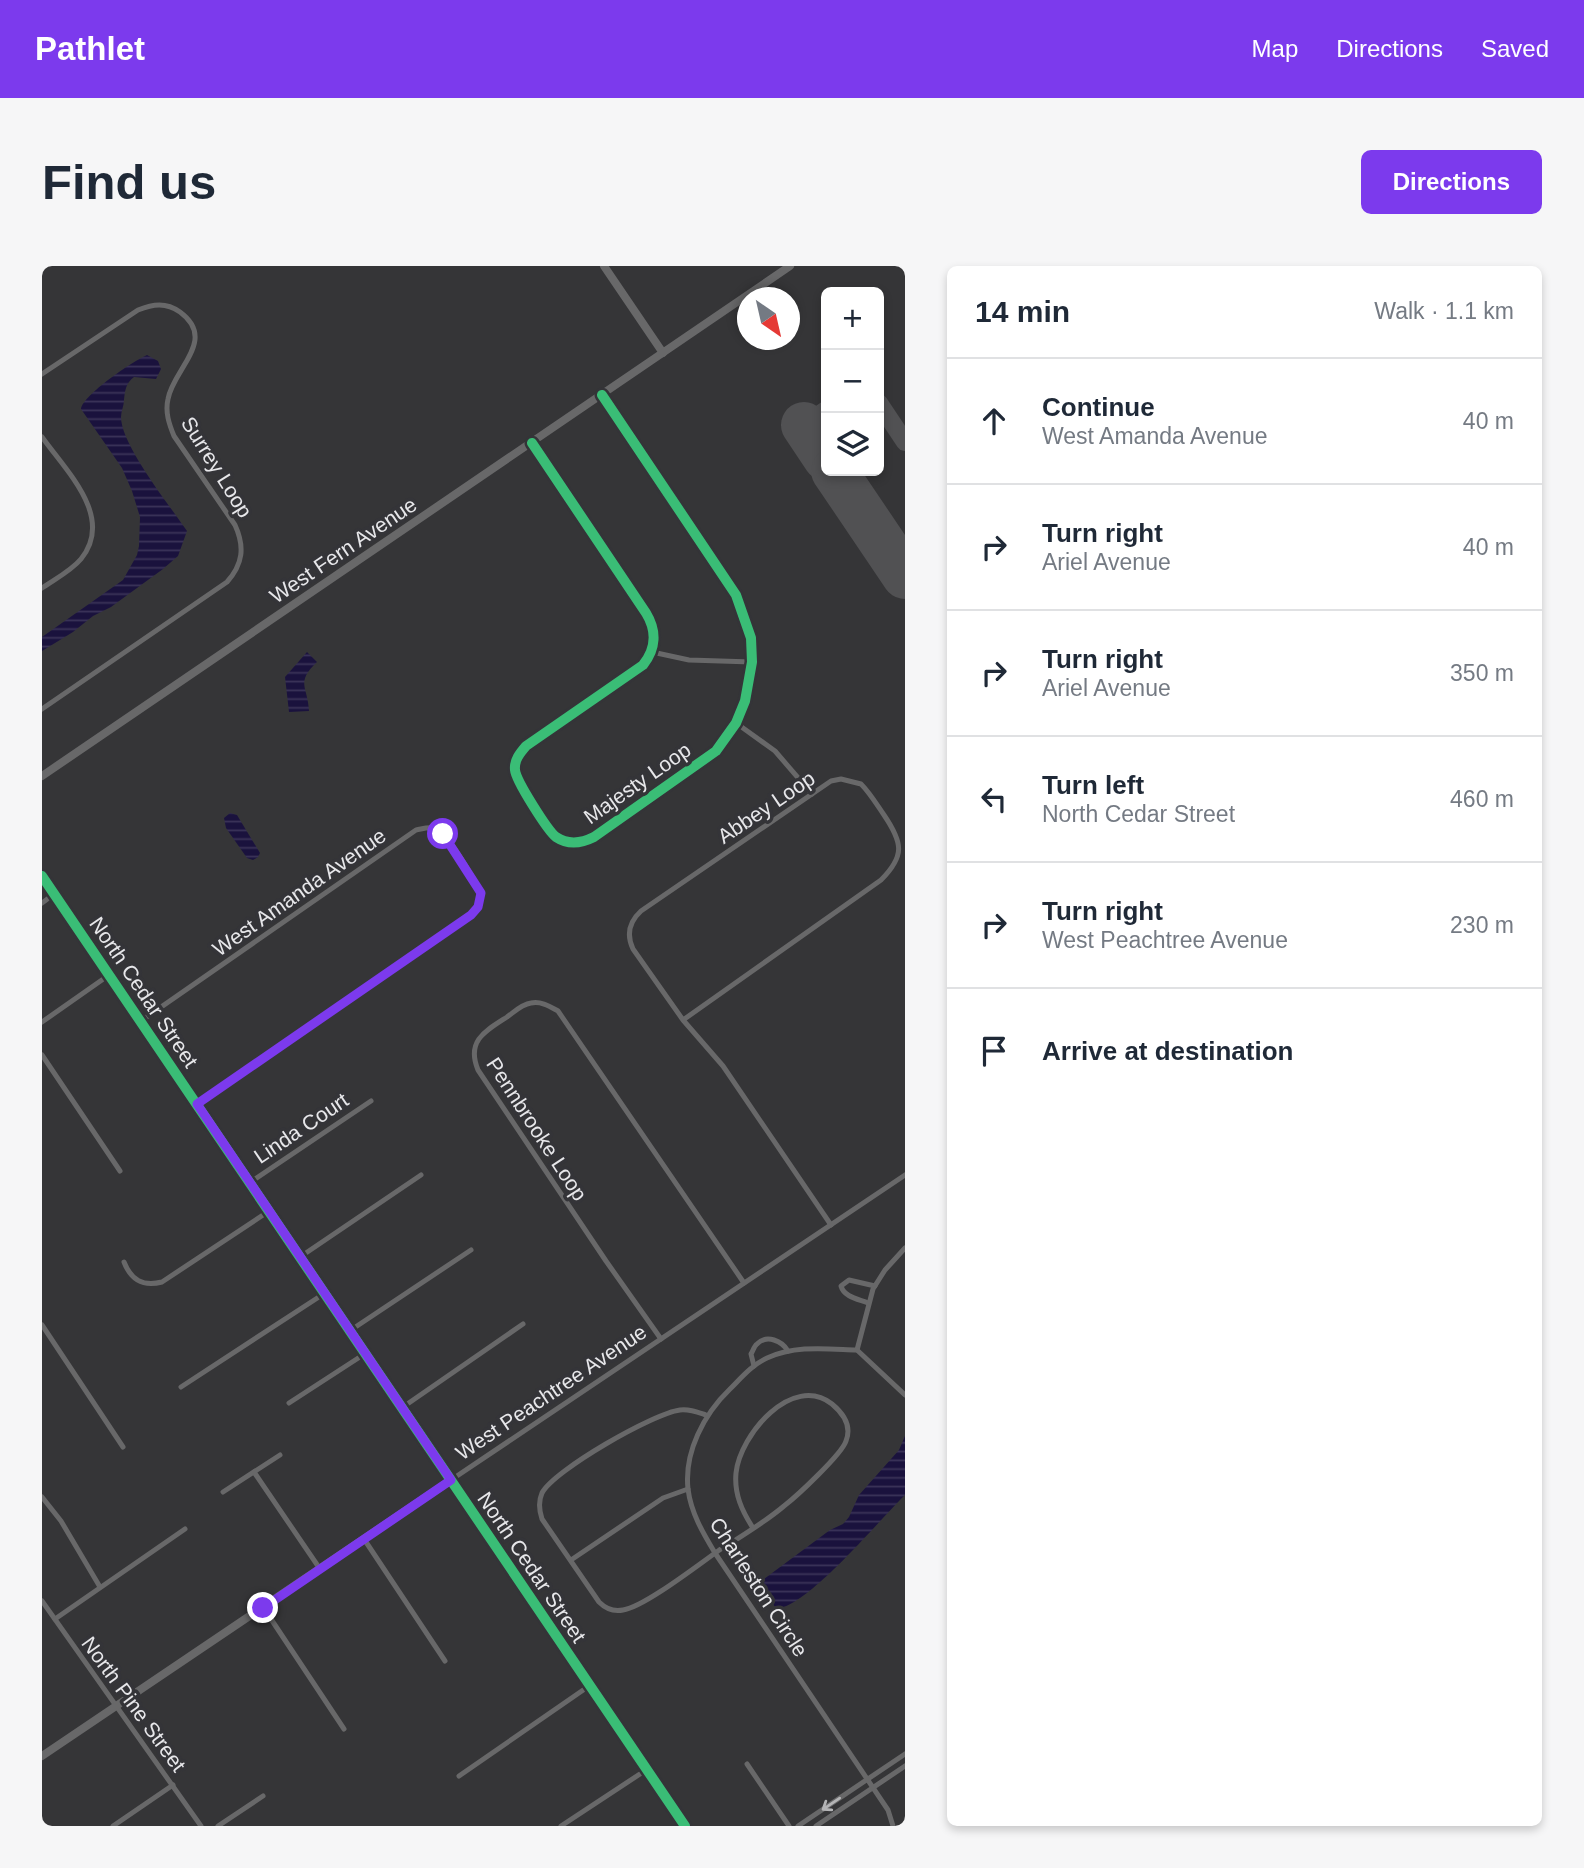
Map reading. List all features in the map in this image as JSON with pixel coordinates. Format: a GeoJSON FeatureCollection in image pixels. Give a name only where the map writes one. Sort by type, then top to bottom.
{"type":"FeatureCollection","features":[{"type":"Feature","properties":{"kind":"street"},"geometry":{"type":"LineString","coordinates":[[604,266],[663,353]]}},
{"type":"Feature","properties":{"kind":"street","name":"West Fern Avenue"},"geometry":{"type":"LineString","coordinates":[[42,776],[790,266]]}},
{"type":"Feature","properties":{"kind":"street","name":"Surrey Loop"},"geometry":{"type":"LineString","coordinates":[[42,374],[149,305],[160,304],[182,313],[193,332],[194,349],[171,387],[167,400],[169,425],[235,525],[242,548],[241,561],[228,582],[42,709]]}},
{"type":"Feature","properties":{"kind":"street","name":"Majesty Loop"},"geometry":{"type":"LineString","coordinates":[[602,395],[736,595],[751,638],[752,662],[745,701],[736,723],[716,751],[594,837],[578,843],[554,836],[518,781],[515,770],[519,754],[535,739],[643,666],[652,652]]}},
{"type":"Feature","properties":{"kind":"street"},"geometry":{"type":"LineString","coordinates":[[42,437],[85,498],[93,525],[92,540],[80,560],[42,588]]}},
{"type":"Feature","properties":{"kind":"street"},"geometry":{"type":"LineString","coordinates":[[532,443],[650,621],[654,639],[652,652],[689,660],[752,662]]}},
{"type":"Feature","properties":{"kind":"street"},"geometry":{"type":"LineString","coordinates":[[736,723],[775,751],[812,794]]}},
{"type":"Feature","properties":{"kind":"street","name":"Abbey Loop"},"geometry":{"type":"LineString","coordinates":[[683,1020],[881,880],[898,865],[902,855],[899,836],[861,784],[841,779],[812,794],[634,918],[629,931],[630,944],[683,1020],[723,1066],[831,1225]]}},
{"type":"Feature","properties":{"kind":"street","name":"West Amanda Avenue"},"geometry":{"type":"LineString","coordinates":[[141,1021],[416,830],[429,827],[443,834],[481,893],[478,907],[471,915],[197,1104]]}},
{"type":"Feature","properties":{"kind":"street","name":"North Cedar Street"},"geometry":{"type":"LineString","coordinates":[[42,876],[685,1826]]}},
{"type":"Feature","properties":{"kind":"street"},"geometry":{"type":"LineString","coordinates":[[42,903],[54,894]]}},
{"type":"Feature","properties":{"kind":"street"},"geometry":{"type":"LineString","coordinates":[[42,1022],[109,975]]}},
{"type":"Feature","properties":{"kind":"street","name":"Pennbrooke Loop"},"geometry":{"type":"LineString","coordinates":[[661,1339],[478,1070],[473,1059],[474,1048],[486,1030],[527,1003],[548,1005],[558,1010],[744,1283]]}},
{"type":"Feature","properties":{"kind":"street"},"geometry":{"type":"LineString","coordinates":[[42,1055],[120,1171]]}},
{"type":"Feature","properties":{"kind":"street","name":"Linda Court"},"geometry":{"type":"LineString","coordinates":[[249,1183],[371,1101]]}},
{"type":"Feature","properties":{"kind":"street"},"geometry":{"type":"LineString","coordinates":[[300,1257],[421,1175]]}},
{"type":"Feature","properties":{"kind":"street","name":"West Peachtree Avenue"},"geometry":{"type":"LineString","coordinates":[[42,1756],[905,1175]]}},
{"type":"Feature","properties":{"kind":"street"},"geometry":{"type":"LineString","coordinates":[[124,1262],[137,1281],[146,1284],[162,1282],[269,1211]]}},
{"type":"Feature","properties":{"kind":"street"},"geometry":{"type":"LineString","coordinates":[[905,1248],[894,1258],[875,1286],[868,1303],[857,1350],[905,1395]]}},
{"type":"Feature","properties":{"kind":"street"},"geometry":{"type":"LineString","coordinates":[[351,1330],[471,1250]]}},
{"type":"Feature","properties":{"kind":"street"},"geometry":{"type":"LineString","coordinates":[[868,1303],[847,1295],[841,1286],[849,1280],[875,1286]]}},
{"type":"Feature","properties":{"kind":"street"},"geometry":{"type":"LineString","coordinates":[[181,1387],[325,1293]]}},
{"type":"Feature","properties":{"kind":"street"},"geometry":{"type":"LineString","coordinates":[[402,1407],[523,1324]]}},
{"type":"Feature","properties":{"kind":"street"},"geometry":{"type":"LineString","coordinates":[[42,1325],[123,1447]]}},
{"type":"Feature","properties":{"kind":"street"},"geometry":{"type":"LineString","coordinates":[[754,1366],[751,1354],[757,1344],[767,1339],[782,1343],[788,1351]]}},
{"type":"Feature","properties":{"kind":"street","name":"Charleston Circle"},"geometry":{"type":"LineString","coordinates":[[857,1350],[807,1348],[766,1358],[754,1366],[706,1415],[692,1453],[688,1489],[694,1513],[715,1553],[888,1810],[893,1826]]}},
{"type":"Feature","properties":{"kind":"street"},"geometry":{"type":"LineString","coordinates":[[289,1403],[366,1353]]}},
{"type":"Feature","properties":{"kind":"street"},"geometry":{"type":"LineString","coordinates":[[706,1415],[691,1410],[678,1410],[658,1415],[619,1436],[548,1484],[539,1503],[540,1512],[599,1602],[613,1611],[625,1610],[638,1604],[753,1528],[784,1506],[844,1448],[849,1428],[844,1416],[830,1403],[817,1397],[799,1397],[784,1402],[747,1439],[740,1454],[736,1474],[737,1498],[753,1528]]}},
{"type":"Feature","properties":{"kind":"street"},"geometry":{"type":"LineString","coordinates":[[223,1492],[280,1455]]}},
{"type":"Feature","properties":{"kind":"street"},"geometry":{"type":"LineString","coordinates":[[254,1472],[320,1569]]}},
{"type":"Feature","properties":{"kind":"street"},"geometry":{"type":"LineString","coordinates":[[571,1560],[663,1498],[688,1489]]}},
{"type":"Feature","properties":{"kind":"street"},"geometry":{"type":"LineString","coordinates":[[42,1497],[61,1521],[100,1587]]}},
{"type":"Feature","properties":{"kind":"street"},"geometry":{"type":"LineString","coordinates":[[55,1619],[185,1529]]}},
{"type":"Feature","properties":{"kind":"street"},"geometry":{"type":"LineString","coordinates":[[364,1539],[445,1661]]}},
{"type":"Feature","properties":{"kind":"street","name":"North Pine Street"},"geometry":{"type":"LineString","coordinates":[[42,1601],[201,1826]]}},
{"type":"Feature","properties":{"kind":"street"},"geometry":{"type":"LineString","coordinates":[[263,1608],[344,1729]]}},
{"type":"Feature","properties":{"kind":"street"},"geometry":{"type":"LineString","coordinates":[[459,1776],[589,1686]]}},
{"type":"Feature","properties":{"kind":"street"},"geometry":{"type":"LineString","coordinates":[[798,1826],[905,1754]]}},
{"type":"Feature","properties":{"kind":"street"},"geometry":{"type":"LineString","coordinates":[[747,1764],[789,1826]]}},
{"type":"Feature","properties":{"kind":"street"},"geometry":{"type":"LineString","coordinates":[[816,1826],[905,1766]]}},
{"type":"Feature","properties":{"kind":"street"},"geometry":{"type":"LineString","coordinates":[[561,1826],[646,1770]]}},
{"type":"Feature","properties":{"kind":"street"},"geometry":{"type":"LineString","coordinates":[[113,1826],[173,1785]]}},
{"type":"Feature","properties":{"kind":"street"},"geometry":{"type":"LineString","coordinates":[[218,1826],[263,1796]]}},
{"type":"Feature","properties":{"kind":"shaded area"},"geometry":{"type":"Polygon","coordinates":[[[147,355],[158,361],[161,369],[156,379],[134,377],[128,384],[121,415],[123,429],[137,459],[187,531],[178,556],[163,569],[111,607],[42,651],[42,637],[123,580],[137,555],[140,517],[132,491],[122,468],[81,409],[99,387],[147,355]]]}},
{"type":"Feature","properties":{"kind":"shaded area"},"geometry":{"type":"Polygon","coordinates":[[[307,652],[317,662],[306,675],[304,685],[309,711],[289,712],[285,677],[307,652]]]}},
{"type":"Feature","properties":{"kind":"shaded area"},"geometry":{"type":"Polygon","coordinates":[[[230,813],[237,815],[260,853],[253,860],[247,858],[226,828],[224,818],[230,813]]]}},
{"type":"Feature","properties":{"kind":"shaded area"},"geometry":{"type":"Polygon","coordinates":[[[905,1436],[905,1495],[842,1561],[805,1595],[789,1605],[776,1608],[764,1591],[764,1579],[830,1530],[843,1524],[859,1495],[899,1450],[905,1436]]]}},
{"type":"Feature","properties":{"kind":"taxiway"},"geometry":{"type":"LineString","coordinates":[[884,410],[905,442]]}},
{"type":"Feature","properties":{"kind":"taxiway"},"geometry":{"type":"LineString","coordinates":[[804,425],[822,413]]}},
{"type":"Feature","properties":{"kind":"runway"},"geometry":{"type":"LineString","coordinates":[[804,425],[821,450]]}},
{"type":"Feature","properties":{"kind":"runway"},"geometry":{"type":"LineString","coordinates":[[837,476],[905,576]]}},
{"type":"Feature","properties":{"kind":"cycle path"},"geometry":{"type":"LineString","coordinates":[[532,443],[646,613],[654,640],[643,665],[526,746],[516,760],[517,776],[552,833],[565,841],[580,842],[594,837],[716,751],[736,723],[745,701],[752,662],[751,638],[736,595],[602,395]]}},
{"type":"Feature","properties":{"kind":"cycle path"},"geometry":{"type":"LineString","coordinates":[[42,876],[685,1826]]}},
{"type":"Feature","properties":{"kind":"route"},"geometry":{"type":"LineString","coordinates":[[263,1608],[451,1480],[197,1104],[471,915],[481,901],[481,893],[443,834]]}}]}
